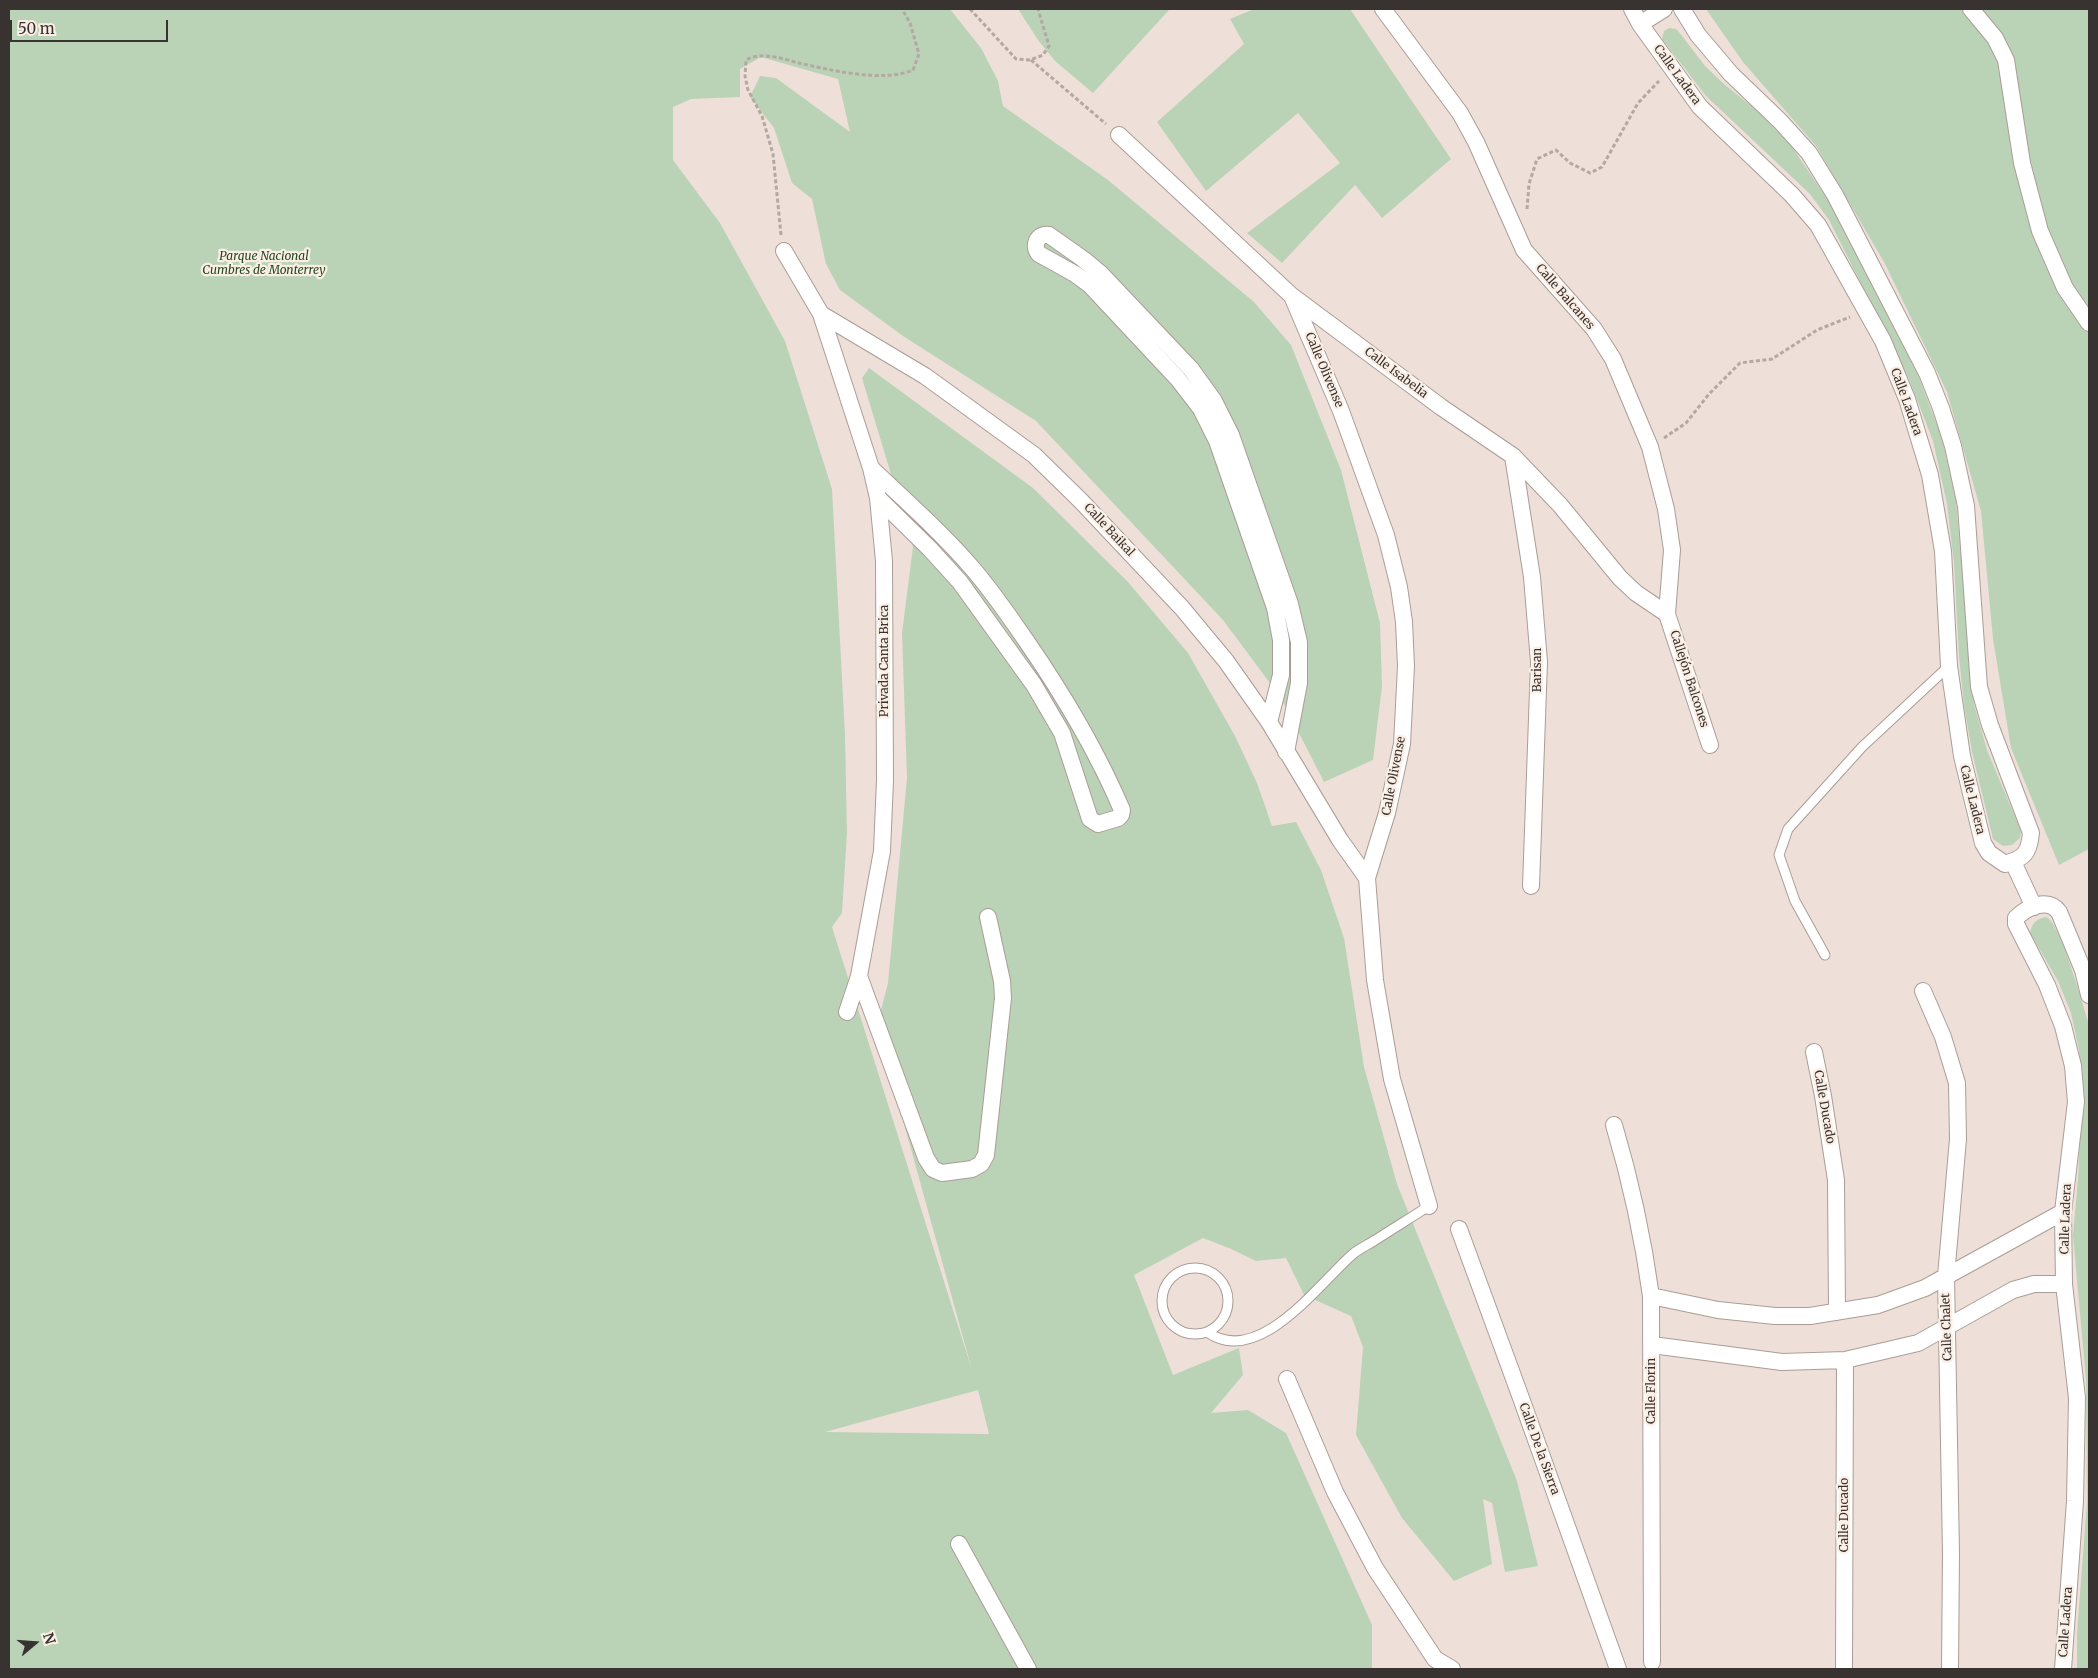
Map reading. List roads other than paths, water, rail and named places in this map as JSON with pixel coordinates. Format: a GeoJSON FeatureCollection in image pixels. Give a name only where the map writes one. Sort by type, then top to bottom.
{"type":"FeatureCollection","features":[{"type":"Feature","properties":{"kind":"street","name":"Calle Balcanes"},"geometry":{"type":"LineString","coordinates":[[1383,9],[1460,114],[1476,142],[1524,250],[1594,329],[1613,359],[1650,447],[1670,530],[1672,550],[1667,614]]}},
{"type":"Feature","properties":{"kind":"street","name":"Calle Ladera"},"geometry":{"type":"LineString","coordinates":[[1632,9],[1640,24],[1700,107],[1792,195],[1818,225],[1883,340],[1907,399],[1930,475],[1943,551],[1949,666],[1962,756],[1983,844],[1996,860],[2005,864],[2013,862]]}},
{"type":"Feature","properties":{"kind":"street"},"geometry":{"type":"LineString","coordinates":[[1640,24],[1664,9]]}},
{"type":"Feature","properties":{"kind":"street"},"geometry":{"type":"LineString","coordinates":[[1682,9],[1698,35],[1731,74],[1780,121],[1809,153],[1836,195],[1926,373],[1941,408],[1966,506],[1979,687],[1990,725],[2031,833],[2028,851],[2013,862],[2034,907],[2041,904],[2049,904],[2054,906],[2059,912],[2083,970],[2089,995]]}},
{"type":"Feature","properties":{"kind":"street"},"geometry":{"type":"LineString","coordinates":[[1971,9],[1995,38],[2006,60],[2022,163],[2040,231],[2065,288],[2089,323]]}},
{"type":"Feature","properties":{"kind":"street","name":"Calle Isabelia"},"geometry":{"type":"LineString","coordinates":[[1119,135],[1292,296],[1441,407],[1512,456],[1560,505],[1620,578],[1636,593],[1667,614]]}},
{"type":"Feature","properties":{"kind":"street"},"geometry":{"type":"LineString","coordinates":[[1269,722],[1281,675],[1281,640],[1275,608],[1217,441],[1201,409],[1178,379],[1090,285],[1035,250],[1035,244],[1040,236],[1049,235],[1101,274],[1190,369],[1214,401],[1231,435],[1290,604],[1299,642],[1298,682],[1286,752]]}},
{"type":"Feature","properties":{"kind":"street","name":"Calle Baikal"},"geometry":{"type":"LineString","coordinates":[[784,251],[821,314],[925,376],[1034,455],[1081,500],[1182,608],[1226,661],[1269,722],[1340,840],[1367,878]]}},
{"type":"Feature","properties":{"kind":"street","name":"Calle Olivense"},"geometry":{"type":"LineString","coordinates":[[1292,296],[1341,411],[1386,535],[1399,587],[1404,622],[1406,666],[1402,744],[1387,813],[1367,878],[1375,980],[1392,1079],[1429,1206]]}},
{"type":"Feature","properties":{"kind":"street","name":"Privada Canta Brica"},"geometry":{"type":"LineString","coordinates":[[821,314],[878,498],[884,561],[885,780],[882,851],[859,976],[847,1012]]}},
{"type":"Feature","properties":{"kind":"street","name":"Barisan"},"geometry":{"type":"LineString","coordinates":[[1512,456],[1532,576],[1539,662],[1531,886]]}},
{"type":"Feature","properties":{"kind":"street"},"geometry":{"type":"LineString","coordinates":[[870,468],[944,536],[974,570],[1014,623],[1050,674],[1104,768],[1122,810],[1118,818],[1098,824],[1090,819],[1062,733],[1034,685],[960,582],[878,498]]}},
{"type":"Feature","properties":{"kind":"street","name":"Callejón Balcones"},"geometry":{"type":"LineString","coordinates":[[1667,614],[1710,745]]}},
{"type":"Feature","properties":{"kind":"street","name":"Calle Ladera"},"geometry":{"type":"LineString","coordinates":[[2034,907],[2021,913],[2016,918],[2016,924],[2047,985],[2063,1026],[2073,1066],[2076,1102],[2063,1212],[2064,1284],[2076,1398],[2075,1501],[2063,1669]]}},
{"type":"Feature","properties":{"kind":"street"},"geometry":{"type":"LineString","coordinates":[[859,976],[926,1158],[933,1169],[942,1173],[972,1169],[981,1164],[986,1155],[1003,998],[1002,981],[988,917]]}},
{"type":"Feature","properties":{"kind":"street","name":"Calle Chalet"},"geometry":{"type":"LineString","coordinates":[[1923,990],[1943,1037],[1957,1083],[1958,1138],[1946,1276],[1951,1553],[1950,1669]]}},
{"type":"Feature","properties":{"kind":"street","name":"Calle Ducado"},"geometry":{"type":"LineString","coordinates":[[1814,1052],[1836,1180],[1837,1312]]}},
{"type":"Feature","properties":{"kind":"street","name":"Calle Florin"},"geometry":{"type":"LineString","coordinates":[[1614,1125],[1628,1172],[1644,1240],[1651,1296],[1652,1662]]}},
{"type":"Feature","properties":{"kind":"street"},"geometry":{"type":"LineString","coordinates":[[1651,1296],[1718,1310],[1775,1316],[1810,1316],[1878,1305],[1925,1288],[2063,1212]]}},
{"type":"Feature","properties":{"kind":"street","name":"Calle De la Sierra"},"geometry":{"type":"LineString","coordinates":[[1459,1229],[1618,1669]]}},
{"type":"Feature","properties":{"kind":"street"},"geometry":{"type":"LineString","coordinates":[[1652,1345],[1782,1362],[1845,1360],[1918,1343],[2013,1290],[2034,1284],[2064,1284]]}},
{"type":"Feature","properties":{"kind":"street","name":"Calle Ducado"},"geometry":{"type":"LineString","coordinates":[[1844,1669],[1845,1360]]}},
{"type":"Feature","properties":{"kind":"street"},"geometry":{"type":"LineString","coordinates":[[1287,1379],[1334,1492],[1375,1568],[1432,1664],[1452,1669]]}},
{"type":"Feature","properties":{"kind":"street"},"geometry":{"type":"LineString","coordinates":[[959,1544],[1028,1669]]}},
{"type":"Feature","properties":{"kind":"lane"},"geometry":{"type":"LineString","coordinates":[[1825,955],[1795,901],[1779,855],[1788,829],[1862,747],[1949,666]]}},
{"type":"Feature","properties":{"kind":"lane"},"geometry":{"type":"LineString","coordinates":[[1207,1332],[1216,1327],[1225,1314],[1228,1299],[1225,1289],[1220,1280],[1212,1273],[1202,1269],[1182,1271],[1166,1284],[1163,1293],[1164,1314],[1170,1323],[1187,1334],[1207,1332],[1216,1338],[1236,1341],[1265,1332],[1299,1309],[1355,1253],[1429,1206]]}},
{"type":"Feature","properties":{"kind":"park label","name":"Parque Nacional Cumbres de Monterrey"},"geometry":{"type":"Point","coordinates":[264,264]}}]}
